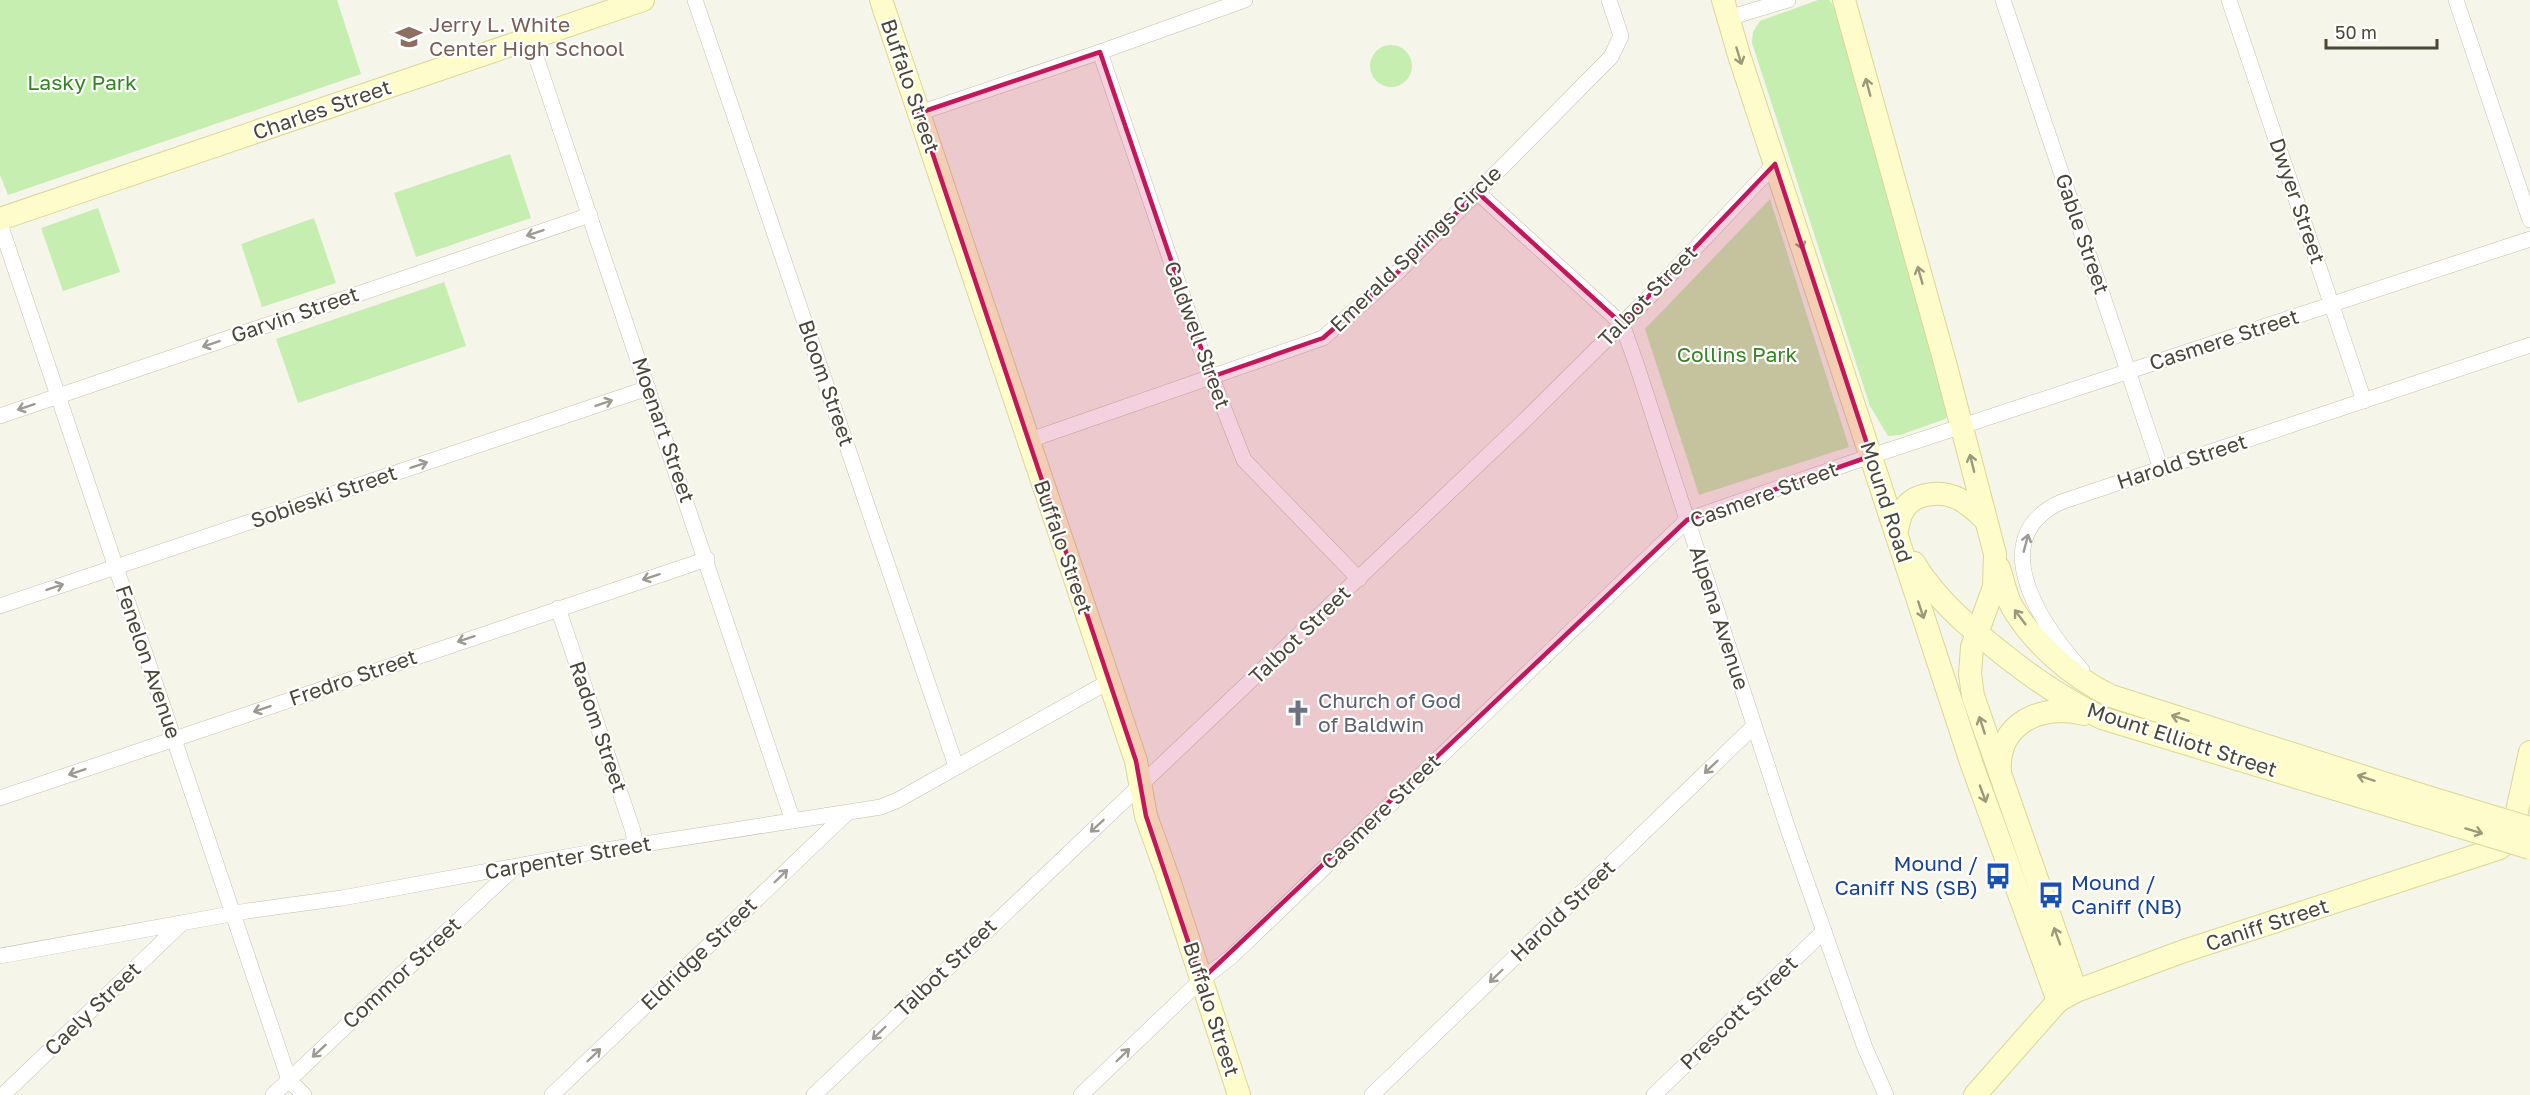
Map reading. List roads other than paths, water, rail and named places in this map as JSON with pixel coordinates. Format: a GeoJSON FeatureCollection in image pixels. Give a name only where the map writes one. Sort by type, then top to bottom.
{"type":"FeatureCollection","features":[{"type":"Feature","properties":{"kind":"street","name":"Charles Street"},"geometry":{"type":"LineString","coordinates":[[0,219],[643,0]]}},
{"type":"Feature","properties":{"kind":"street","name":"Bloom Street"},"geometry":{"type":"LineString","coordinates":[[695,0],[956,766]]}},
{"type":"Feature","properties":{"kind":"street","name":"Buffalo Street"},"geometry":{"type":"LineString","coordinates":[[881,0],[1136,761],[1146,816],[1239,1095]]}},
{"type":"Feature","properties":{"kind":"street"},"geometry":{"type":"LineString","coordinates":[[919,113],[1245,0]]}},
{"type":"Feature","properties":{"kind":"street","name":"Emerald Springs Circle"},"geometry":{"type":"LineString","coordinates":[[1027,441],[1323,338],[1398,272],[1611,57],[1621,36],[1609,0]]}},
{"type":"Feature","properties":{"kind":"street"},"geometry":{"type":"LineString","coordinates":[[1725,9],[1788,0]]}},
{"type":"Feature","properties":{"kind":"street"},"geometry":{"type":"LineString","coordinates":[[1844,0],[1995,554],[1994,587],[1976,632],[1970,660],[1971,687],[2067,996]]}},
{"type":"Feature","properties":{"kind":"street","name":"Gable Street"},"geometry":{"type":"LineString","coordinates":[[2003,0],[2161,469]]}},
{"type":"Feature","properties":{"kind":"street","name":"Dwyer Street"},"geometry":{"type":"LineString","coordinates":[[2229,0],[2364,401]]}},
{"type":"Feature","properties":{"kind":"street"},"geometry":{"type":"LineString","coordinates":[[2456,0],[2530,220]]}},
{"type":"Feature","properties":{"kind":"street","name":"Mound Road"},"geometry":{"type":"LineString","coordinates":[[1725,9],[1972,765],[2067,996]]}},
{"type":"Feature","properties":{"kind":"street","name":"Moenart Street"},"geometry":{"type":"LineString","coordinates":[[530,39],[707,559],[793,821]]}},
{"type":"Feature","properties":{"kind":"street","name":"Caldwell Street"},"geometry":{"type":"LineString","coordinates":[[1100,52],[1211,377],[1244,460],[1359,579]]}},
{"type":"Feature","properties":{"kind":"street","name":"Talbot Street"},"geometry":{"type":"LineString","coordinates":[[814,1095],[1524,421],[1622,324],[1775,164]]}},
{"type":"Feature","properties":{"kind":"street","name":"Alpena Avenue"},"geometry":{"type":"LineString","coordinates":[[1477,192],[1622,324],[1753,727],[1865,1048],[1886,1095]]}},
{"type":"Feature","properties":{"kind":"street","name":"Garvin Street"},"geometry":{"type":"LineString","coordinates":[[0,416],[590,214]]}},
{"type":"Feature","properties":{"kind":"street","name":"Fenelon Avenue"},"geometry":{"type":"LineString","coordinates":[[0,224],[290,1080],[304,1095]]}},
{"type":"Feature","properties":{"kind":"street","name":"Casmere Street"},"geometry":{"type":"LineString","coordinates":[[1081,1095],[1201,980],[1231,957],[1687,520],[1871,456],[2530,239]]}},
{"type":"Feature","properties":{"kind":"street","name":"Harold Street"},"geometry":{"type":"LineString","coordinates":[[2110,696],[2070,656],[2041,615],[2025,582],[2022,563],[2023,546],[2034,523],[2054,505],[2530,345]]}},
{"type":"Feature","properties":{"kind":"street","name":"Sobieski Street"},"geometry":{"type":"LineString","coordinates":[[0,606],[648,388]]}},
{"type":"Feature","properties":{"kind":"street"},"geometry":{"type":"LineString","coordinates":[[1896,534],[1902,512],[1912,501],[1923,496],[1941,494],[1959,499],[1986,520]]}},
{"type":"Feature","properties":{"kind":"street","name":"Mount Elliott Street"},"geometry":{"type":"LineString","coordinates":[[1896,534],[1926,583],[1956,617],[2038,682],[2071,703],[2102,718],[2420,805],[2530,828]]}},
{"type":"Feature","properties":{"kind":"street","name":"Mount Elliott Street"},"geometry":{"type":"LineString","coordinates":[[1995,554],[2012,606],[2048,653],[2095,688],[2110,696],[2420,805],[2530,848]]}},
{"type":"Feature","properties":{"kind":"street","name":"Fredro Street"},"geometry":{"type":"LineString","coordinates":[[0,798],[707,559]]}},
{"type":"Feature","properties":{"kind":"street","name":"Radom Street"},"geometry":{"type":"LineString","coordinates":[[558,608],[633,831],[636,846]]}},
{"type":"Feature","properties":{"kind":"street","name":"Carpenter Street"},"geometry":{"type":"LineString","coordinates":[[0,956],[233,914],[342,898],[636,846],[881,807],[1108,682]]}},
{"type":"Feature","properties":{"kind":"street"},"geometry":{"type":"LineString","coordinates":[[2001,780],[2000,765],[2004,746],[2013,731],[2027,719],[2050,710],[2080,712],[2102,718]]}},
{"type":"Feature","properties":{"kind":"street","name":"Harold Street"},"geometry":{"type":"LineString","coordinates":[[1372,1095],[1753,727]]}},
{"type":"Feature","properties":{"kind":"street","name":"Caniff Street"},"geometry":{"type":"LineString","coordinates":[[1975,1095],[2067,996],[2184,951],[2500,848],[2514,825],[2530,752]]}},
{"type":"Feature","properties":{"kind":"street","name":"Eldridge Street"},"geometry":{"type":"LineString","coordinates":[[552,1095],[847,813]]}},
{"type":"Feature","properties":{"kind":"street","name":"Commor Street"},"geometry":{"type":"LineString","coordinates":[[273,1095],[514,867]]}},
{"type":"Feature","properties":{"kind":"street","name":"Caely Street"},"geometry":{"type":"LineString","coordinates":[[3,1095],[182,923]]}},
{"type":"Feature","properties":{"kind":"street","name":"Prescott Street"},"geometry":{"type":"LineString","coordinates":[[1654,1095],[1824,931]]}},
{"type":"Feature","properties":{"kind":"place","name":"Jerry L. White Center High School"},"geometry":{"type":"Point","coordinates":[409,37]}},
{"type":"Feature","properties":{"kind":"place","name":"Church of God of Baldwin"},"geometry":{"type":"Point","coordinates":[1298,713]}},
{"type":"Feature","properties":{"kind":"place","name":"Mound / Caniff NS (SB)"},"geometry":{"type":"Point","coordinates":[1998,876]}},
{"type":"Feature","properties":{"kind":"place","name":"Mound / Caniff (NB)"},"geometry":{"type":"Point","coordinates":[2051,895]}},
{"type":"Feature","properties":{"kind":"park label","name":"Lasky Park"},"geometry":{"type":"Point","coordinates":[82,83]}},
{"type":"Feature","properties":{"kind":"park label","name":"Collins Park"},"geometry":{"type":"Point","coordinates":[1737,355]}}]}
